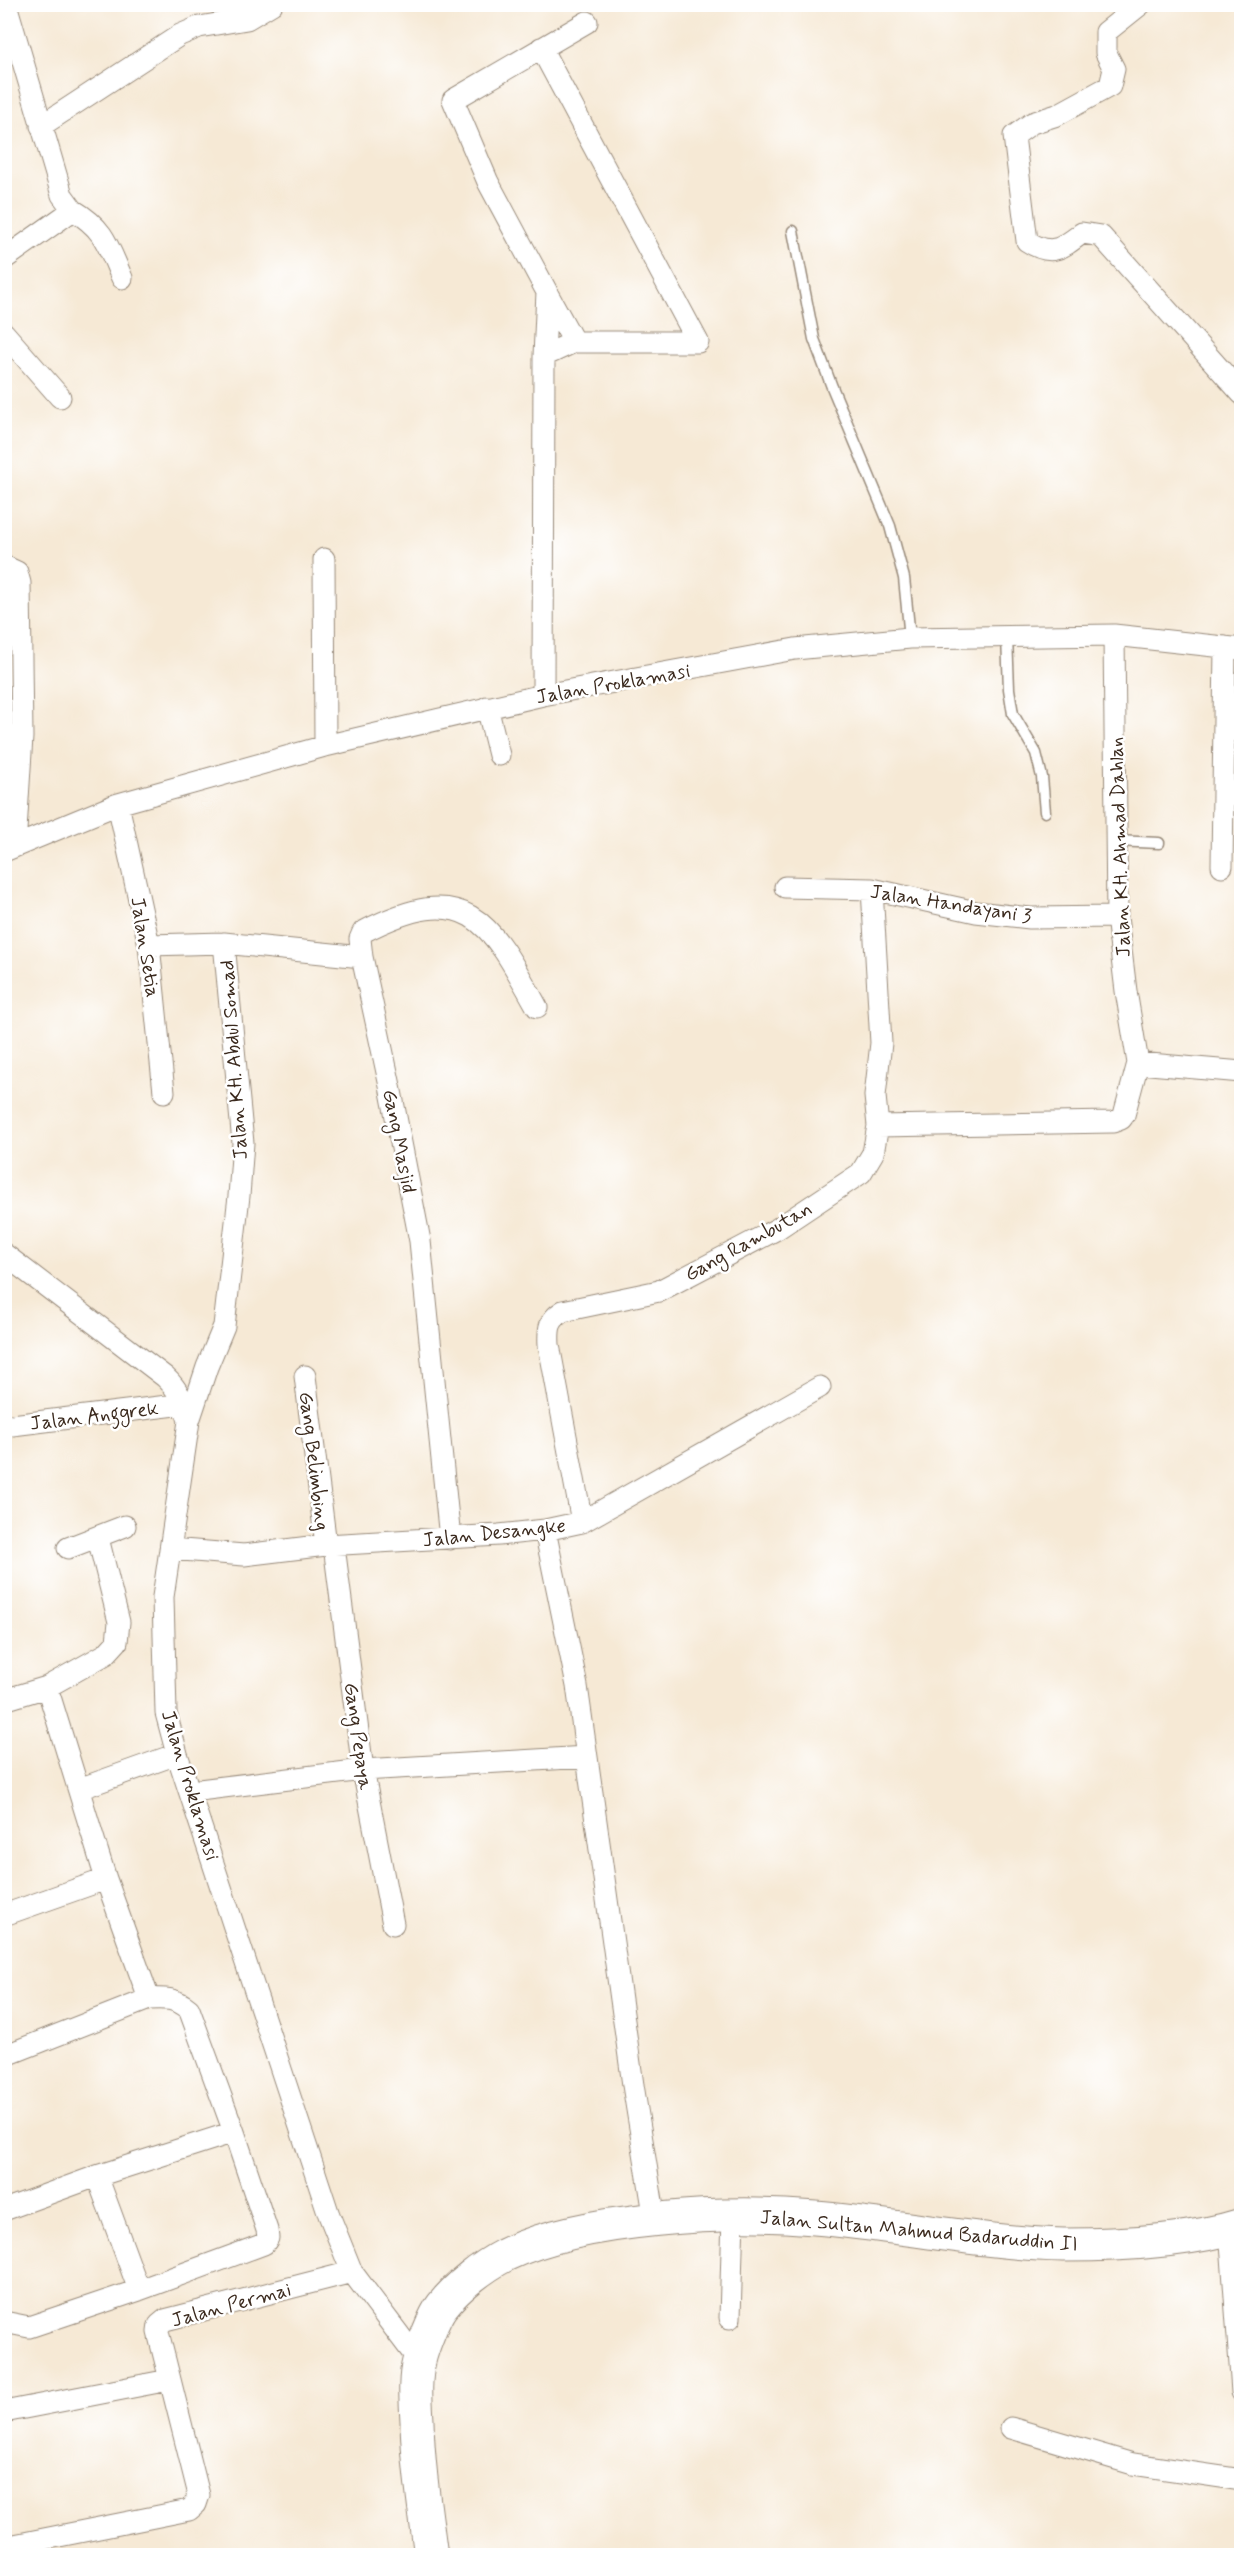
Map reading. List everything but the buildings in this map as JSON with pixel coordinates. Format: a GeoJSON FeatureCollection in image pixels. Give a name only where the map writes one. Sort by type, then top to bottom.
{"type":"FeatureCollection","features":[{"type":"Feature","properties":{"kind":"highway","name":"Jalan Sultan Mahmud Badaruddin II"},"geometry":{"type":"LineString","coordinates":[[431,2556],[418,2464],[416,2392],[419,2361],[441,2307],[474,2275],[505,2255],[563,2234],[655,2220],[733,2216],[814,2218],[954,2236],[1062,2245],[1141,2243],[1236,2227]]}},
{"type":"Feature","properties":{"kind":"street"},"geometry":{"type":"LineString","coordinates":[[6,4],[62,195],[73,210],[88,219],[102,233],[122,278]]}},
{"type":"Feature","properties":{"kind":"street"},"geometry":{"type":"LineString","coordinates":[[41,126],[180,35],[199,27],[247,19],[272,4]]}},
{"type":"Feature","properties":{"kind":"street"},"geometry":{"type":"LineString","coordinates":[[1141,4],[1106,32],[1106,53],[1114,69],[1110,86],[1057,115],[1032,123],[1014,136],[1027,241],[1041,250],[1061,249],[1082,233],[1101,236],[1242,394]]}},
{"type":"Feature","properties":{"kind":"street"},"geometry":{"type":"LineString","coordinates":[[574,342],[488,182],[453,100],[587,22]]}},
{"type":"Feature","properties":{"kind":"street"},"geometry":{"type":"LineString","coordinates":[[541,48],[698,342],[574,342],[544,356]]}},
{"type":"Feature","properties":{"kind":"street"},"geometry":{"type":"LineString","coordinates":[[4,259],[73,210]]}},
{"type":"Feature","properties":{"kind":"street"},"geometry":{"type":"LineString","coordinates":[[543,695],[546,292]]}},
{"type":"Feature","properties":{"kind":"street"},"geometry":{"type":"LineString","coordinates":[[4,333],[60,397]]}},
{"type":"Feature","properties":{"kind":"street"},"geometry":{"type":"LineString","coordinates":[[324,559],[325,746]]}},
{"type":"Feature","properties":{"kind":"street"},"geometry":{"type":"LineString","coordinates":[[4,566],[17,572],[20,583],[22,737],[10,849]]}},
{"type":"Feature","properties":{"kind":"street","name":"Jalan Proklamasi"},"geometry":{"type":"LineString","coordinates":[[10,849],[118,804],[325,746],[543,695],[795,649],[910,638],[1114,635],[1233,648]]}},
{"type":"Feature","properties":{"kind":"street","name":"Jalan KH. Ahmad Dahlan"},"geometry":{"type":"LineString","coordinates":[[1114,635],[1117,917],[1138,1063]]}},
{"type":"Feature","properties":{"kind":"street"},"geometry":{"type":"LineString","coordinates":[[1222,866],[1233,648]]}},
{"type":"Feature","properties":{"kind":"street"},"geometry":{"type":"LineString","coordinates":[[487,707],[498,755]]}},
{"type":"Feature","properties":{"kind":"street","name":"Jalan Setia"},"geometry":{"type":"LineString","coordinates":[[118,804],[149,945],[164,1092]]}},
{"type":"Feature","properties":{"kind":"street","name":"Jalan Handayani 3"},"geometry":{"type":"LineString","coordinates":[[785,887],[872,889],[976,912],[1030,918],[1117,917]]}},
{"type":"Feature","properties":{"kind":"street","name":"Gang Rambutan"},"geometry":{"type":"LineString","coordinates":[[582,1521],[549,1345],[548,1327],[554,1316],[563,1311],[658,1291],[777,1230],[861,1173],[873,1153],[878,1126],[874,1096],[881,1043],[872,889]]}},
{"type":"Feature","properties":{"kind":"street"},"geometry":{"type":"LineString","coordinates":[[149,945],[224,944],[362,957],[360,939],[363,932],[402,916],[439,906],[463,911],[481,924],[500,944],[537,1007]]}},
{"type":"Feature","properties":{"kind":"street","name":"Jalan KH. Abdul Somad"},"geometry":{"type":"LineString","coordinates":[[187,1412],[224,1326],[239,1196],[243,1143],[224,944]]}},
{"type":"Feature","properties":{"kind":"street","name":"Gang Masjid"},"geometry":{"type":"LineString","coordinates":[[362,957],[420,1241],[450,1539]]}},
{"type":"Feature","properties":{"kind":"street"},"geometry":{"type":"LineString","coordinates":[[878,1126],[1113,1122],[1124,1115],[1138,1063],[1242,1072]]}},
{"type":"Feature","properties":{"kind":"street"},"geometry":{"type":"LineString","coordinates":[[4,1254],[165,1377],[177,1388],[187,1412]]}},
{"type":"Feature","properties":{"kind":"street","name":"Gang Belimbing"},"geometry":{"type":"LineString","coordinates":[[305,1376],[330,1546]]}},
{"type":"Feature","properties":{"kind":"street","name":"Jalan Desangke"},"geometry":{"type":"LineString","coordinates":[[170,1549],[244,1555],[330,1546],[450,1539],[545,1530],[582,1521],[820,1387]]}},
{"type":"Feature","properties":{"kind":"street","name":"Jalan Proklamasi"},"geometry":{"type":"LineString","coordinates":[[187,1412],[163,1597],[166,1713],[177,1754],[326,2204],[352,2272],[419,2361]]}},
{"type":"Feature","properties":{"kind":"street","name":"Jalan Anggrek"},"geometry":{"type":"LineString","coordinates":[[4,1426],[187,1412]]}},
{"type":"Feature","properties":{"kind":"street"},"geometry":{"type":"LineString","coordinates":[[68,1548],[125,1526]]}},
{"type":"Feature","properties":{"kind":"street"},"geometry":{"type":"LineString","coordinates":[[545,1530],[577,1686],[655,2220]]}},
{"type":"Feature","properties":{"kind":"street"},"geometry":{"type":"LineString","coordinates":[[4,1700],[47,1687],[106,1654],[117,1642],[119,1622],[98,1538]]}},
{"type":"Feature","properties":{"kind":"street","name":"Gang Pepaya"},"geometry":{"type":"LineString","coordinates":[[330,1546],[363,1770],[393,1924]]}},
{"type":"Feature","properties":{"kind":"street"},"geometry":{"type":"LineString","coordinates":[[47,1687],[106,1879],[149,1999]]}},
{"type":"Feature","properties":{"kind":"street"},"geometry":{"type":"LineString","coordinates":[[79,1789],[177,1754]]}},
{"type":"Feature","properties":{"kind":"street"},"geometry":{"type":"LineString","coordinates":[[191,1791],[363,1770],[587,1757]]}},
{"type":"Feature","properties":{"kind":"street"},"geometry":{"type":"LineString","coordinates":[[4,1915],[106,1879]]}},
{"type":"Feature","properties":{"kind":"street"},"geometry":{"type":"LineString","coordinates":[[4,2056],[149,1999],[169,1998],[180,2001],[189,2009],[234,2132],[268,2238],[264,2244],[29,2327],[4,2322]]}},
{"type":"Feature","properties":{"kind":"street"},"geometry":{"type":"LineString","coordinates":[[4,2210],[97,2176],[234,2132]]}},
{"type":"Feature","properties":{"kind":"street"},"geometry":{"type":"LineString","coordinates":[[97,2176],[139,2290]]}},
{"type":"Feature","properties":{"kind":"street"},"geometry":{"type":"LineString","coordinates":[[730,2318],[733,2216]]}},
{"type":"Feature","properties":{"kind":"street"},"geometry":{"type":"LineString","coordinates":[[1236,2227],[1242,2392]]}},
{"type":"Feature","properties":{"kind":"street","name":"Jalan Permai"},"geometry":{"type":"LineString","coordinates":[[4,2547],[189,2510],[196,2505],[199,2495],[169,2379],[158,2332],[159,2325],[165,2320],[352,2272]]}},
{"type":"Feature","properties":{"kind":"street"},"geometry":{"type":"LineString","coordinates":[[4,2412],[169,2379]]}},
{"type":"Feature","properties":{"kind":"street"},"geometry":{"type":"LineString","coordinates":[[1011,2428],[1133,2464],[1242,2480]]}},
{"type":"Feature","properties":{"kind":"lane"},"geometry":{"type":"LineString","coordinates":[[793,231],[814,339],[836,398],[890,526],[904,578],[910,638]]}},
{"type":"Feature","properties":{"kind":"lane"},"geometry":{"type":"LineString","coordinates":[[1007,637],[1009,689],[1013,714],[1036,753],[1042,777],[1045,812]]}},
{"type":"Feature","properties":{"kind":"lane"},"geometry":{"type":"LineString","coordinates":[[1116,841],[1159,843]]}}]}
